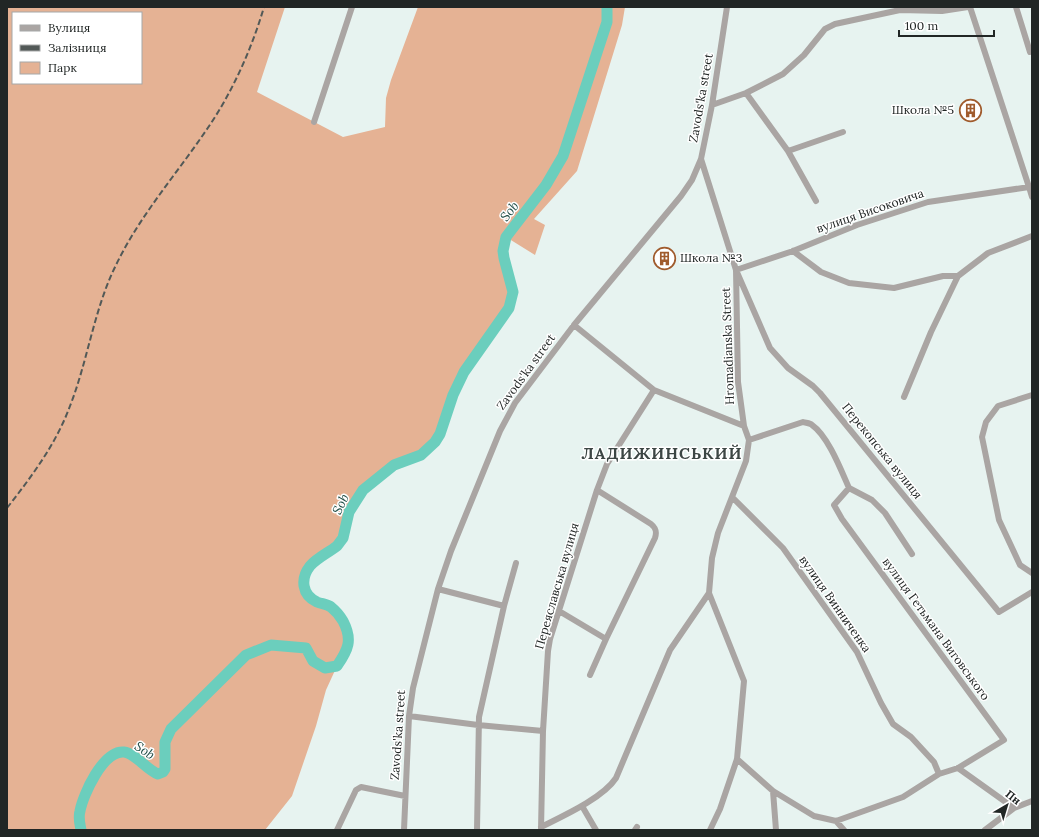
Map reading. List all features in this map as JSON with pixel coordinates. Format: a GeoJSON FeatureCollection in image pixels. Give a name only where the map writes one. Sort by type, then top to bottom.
{"type":"FeatureCollection","features":[{"type":"Feature","properties":{"kind":"street"},"geometry":{"type":"LineString","coordinates":[[314,122],[352,7]]}},
{"type":"Feature","properties":{"kind":"street","name":"Zavods'ka street"},"geometry":{"type":"LineString","coordinates":[[404,830],[409,716],[413,688],[438,589],[451,551],[504,421],[515,403],[574,325],[681,196],[692,180],[701,159],[712,105],[727,7]]}},
{"type":"Feature","properties":{"kind":"street"},"geometry":{"type":"LineString","coordinates":[[712,105],[746,93],[783,74],[804,55],[825,29],[835,24],[900,10],[942,11],[969,7],[1032,197]]}},
{"type":"Feature","properties":{"kind":"street"},"geometry":{"type":"LineString","coordinates":[[1016,7],[1030,52]]}},
{"type":"Feature","properties":{"kind":"street"},"geometry":{"type":"LineString","coordinates":[[746,93],[788,151],[816,201]]}},
{"type":"Feature","properties":{"kind":"street"},"geometry":{"type":"LineString","coordinates":[[788,151],[843,132]]}},
{"type":"Feature","properties":{"kind":"street","name":"Hromadianska Street"},"geometry":{"type":"LineString","coordinates":[[701,159],[736,270],[737,368],[744,426],[749,440],[749,450],[746,461],[715,543],[708,593]]}},
{"type":"Feature","properties":{"kind":"street","name":"вулиця Високовича"},"geometry":{"type":"LineString","coordinates":[[736,270],[793,251],[856,225],[928,202],[1028,187]]}},
{"type":"Feature","properties":{"kind":"street"},"geometry":{"type":"LineString","coordinates":[[904,397],[958,276],[988,252],[1032,236]]}},
{"type":"Feature","properties":{"kind":"street"},"geometry":{"type":"LineString","coordinates":[[793,251],[821,272],[849,283],[894,288],[943,276],[958,276]]}},
{"type":"Feature","properties":{"kind":"street","name":"Перекопська вулиця"},"geometry":{"type":"LineString","coordinates":[[736,270],[770,348],[788,368],[816,390],[999,612],[1032,592]]}},
{"type":"Feature","properties":{"kind":"street"},"geometry":{"type":"LineString","coordinates":[[574,325],[654,390],[744,426]]}},
{"type":"Feature","properties":{"kind":"street","name":"Переяславська вулиця"},"geometry":{"type":"LineString","coordinates":[[541,829],[543,731],[550,639],[597,490],[607,464],[654,390]]}},
{"type":"Feature","properties":{"kind":"street"},"geometry":{"type":"LineString","coordinates":[[1032,395],[998,406],[986,422],[982,437],[999,520],[1020,565],[1032,573]]}},
{"type":"Feature","properties":{"kind":"street"},"geometry":{"type":"LineString","coordinates":[[749,440],[803,422],[811,424],[823,435],[842,471],[848,488],[872,500],[885,513],[912,554]]}},
{"type":"Feature","properties":{"kind":"street","name":"вулиця Гетьмана Виговського"},"geometry":{"type":"LineString","coordinates":[[848,488],[834,505],[842,519],[1004,740],[958,768]]}},
{"type":"Feature","properties":{"kind":"street"},"geometry":{"type":"LineString","coordinates":[[590,675],[606,639],[656,538],[655,528],[651,524],[597,490]]}},
{"type":"Feature","properties":{"kind":"street","name":"вулиця Винниченка"},"geometry":{"type":"LineString","coordinates":[[733,498],[783,548],[857,652],[881,703],[893,724],[911,737],[934,762],[939,774]]}},
{"type":"Feature","properties":{"kind":"street"},"geometry":{"type":"LineString","coordinates":[[477,830],[479,717],[504,606],[516,563]]}},
{"type":"Feature","properties":{"kind":"street"},"geometry":{"type":"LineString","coordinates":[[438,589],[504,606]]}},
{"type":"Feature","properties":{"kind":"street"},"geometry":{"type":"LineString","coordinates":[[708,593],[744,681],[737,759],[720,809],[710,830]]}},
{"type":"Feature","properties":{"kind":"street"},"geometry":{"type":"LineString","coordinates":[[541,829],[582,806],[611,785],[616,778],[670,650],[708,593]]}},
{"type":"Feature","properties":{"kind":"street"},"geometry":{"type":"LineString","coordinates":[[559,611],[606,639]]}},
{"type":"Feature","properties":{"kind":"street"},"geometry":{"type":"LineString","coordinates":[[409,716],[478,725],[543,731]]}},
{"type":"Feature","properties":{"kind":"street"},"geometry":{"type":"LineString","coordinates":[[737,759],[773,791],[814,816],[836,822],[844,830]]}},
{"type":"Feature","properties":{"kind":"street"},"geometry":{"type":"LineString","coordinates":[[836,822],[903,797],[939,774],[958,768],[1014,808]]}},
{"type":"Feature","properties":{"kind":"street"},"geometry":{"type":"LineString","coordinates":[[337,830],[356,790],[361,788],[405,796]]}},
{"type":"Feature","properties":{"kind":"street"},"geometry":{"type":"LineString","coordinates":[[773,791],[776,830]]}},
{"type":"Feature","properties":{"kind":"street"},"geometry":{"type":"LineString","coordinates":[[985,830],[1014,808],[1032,801]]}},
{"type":"Feature","properties":{"kind":"street"},"geometry":{"type":"LineString","coordinates":[[582,806],[596,830]]}},
{"type":"Feature","properties":{"kind":"green space"},"geometry":{"type":"Polygon","coordinates":[[[7,7],[285,7],[257,92],[343,137],[385,127],[386,98],[391,80],[418,7],[625,7],[622,25],[577,171],[534,219],[545,225],[535,255],[506,237],[503,250],[504,258],[513,292],[509,308],[464,372],[453,395],[440,434],[435,442],[421,455],[394,465],[363,490],[349,512],[343,538],[337,546],[309,567],[305,576],[303,587],[304,591],[310,597],[332,608],[338,614],[347,629],[349,643],[326,690],[316,726],[292,796],[265,830],[7,830],[7,7]]]}},
{"type":"Feature","properties":{"kind":"waterway","name":"Sob"},"geometry":{"type":"LineString","coordinates":[[81,830],[79,816],[85,795],[95,775],[109,758],[116,753],[128,753],[154,772],[158,774],[163,772],[165,769],[165,742],[171,729],[246,655],[271,645],[306,648],[313,661],[325,668],[337,666],[341,660],[348,645],[348,634],[346,628],[341,617],[333,609],[328,605],[317,602],[308,595],[304,586],[307,571],[316,560],[337,546],[343,538],[349,512],[363,490],[394,465],[421,455],[435,442],[440,434],[453,395],[464,372],[509,308],[513,292],[503,251],[506,237],[546,185],[563,156],[607,22],[607,7]]}},
{"type":"Feature","properties":{"kind":"railway"},"geometry":{"type":"LineString","coordinates":[[7,508],[51,447],[64,420],[82,371],[102,299],[108,282],[125,247],[146,213],[205,132],[232,88],[253,40],[264,7]]}},
{"type":"Feature","properties":{"kind":"place","name":"Школа №5"},"geometry":{"type":"Point","coordinates":[970,110]}},
{"type":"Feature","properties":{"kind":"place","name":"Школа №3"},"geometry":{"type":"Point","coordinates":[665,258]}},
{"type":"Feature","properties":{"kind":"district","name":"ЛАДИЖИНСЬКИЙ"},"geometry":{"type":"Point","coordinates":[662,453]}}]}
